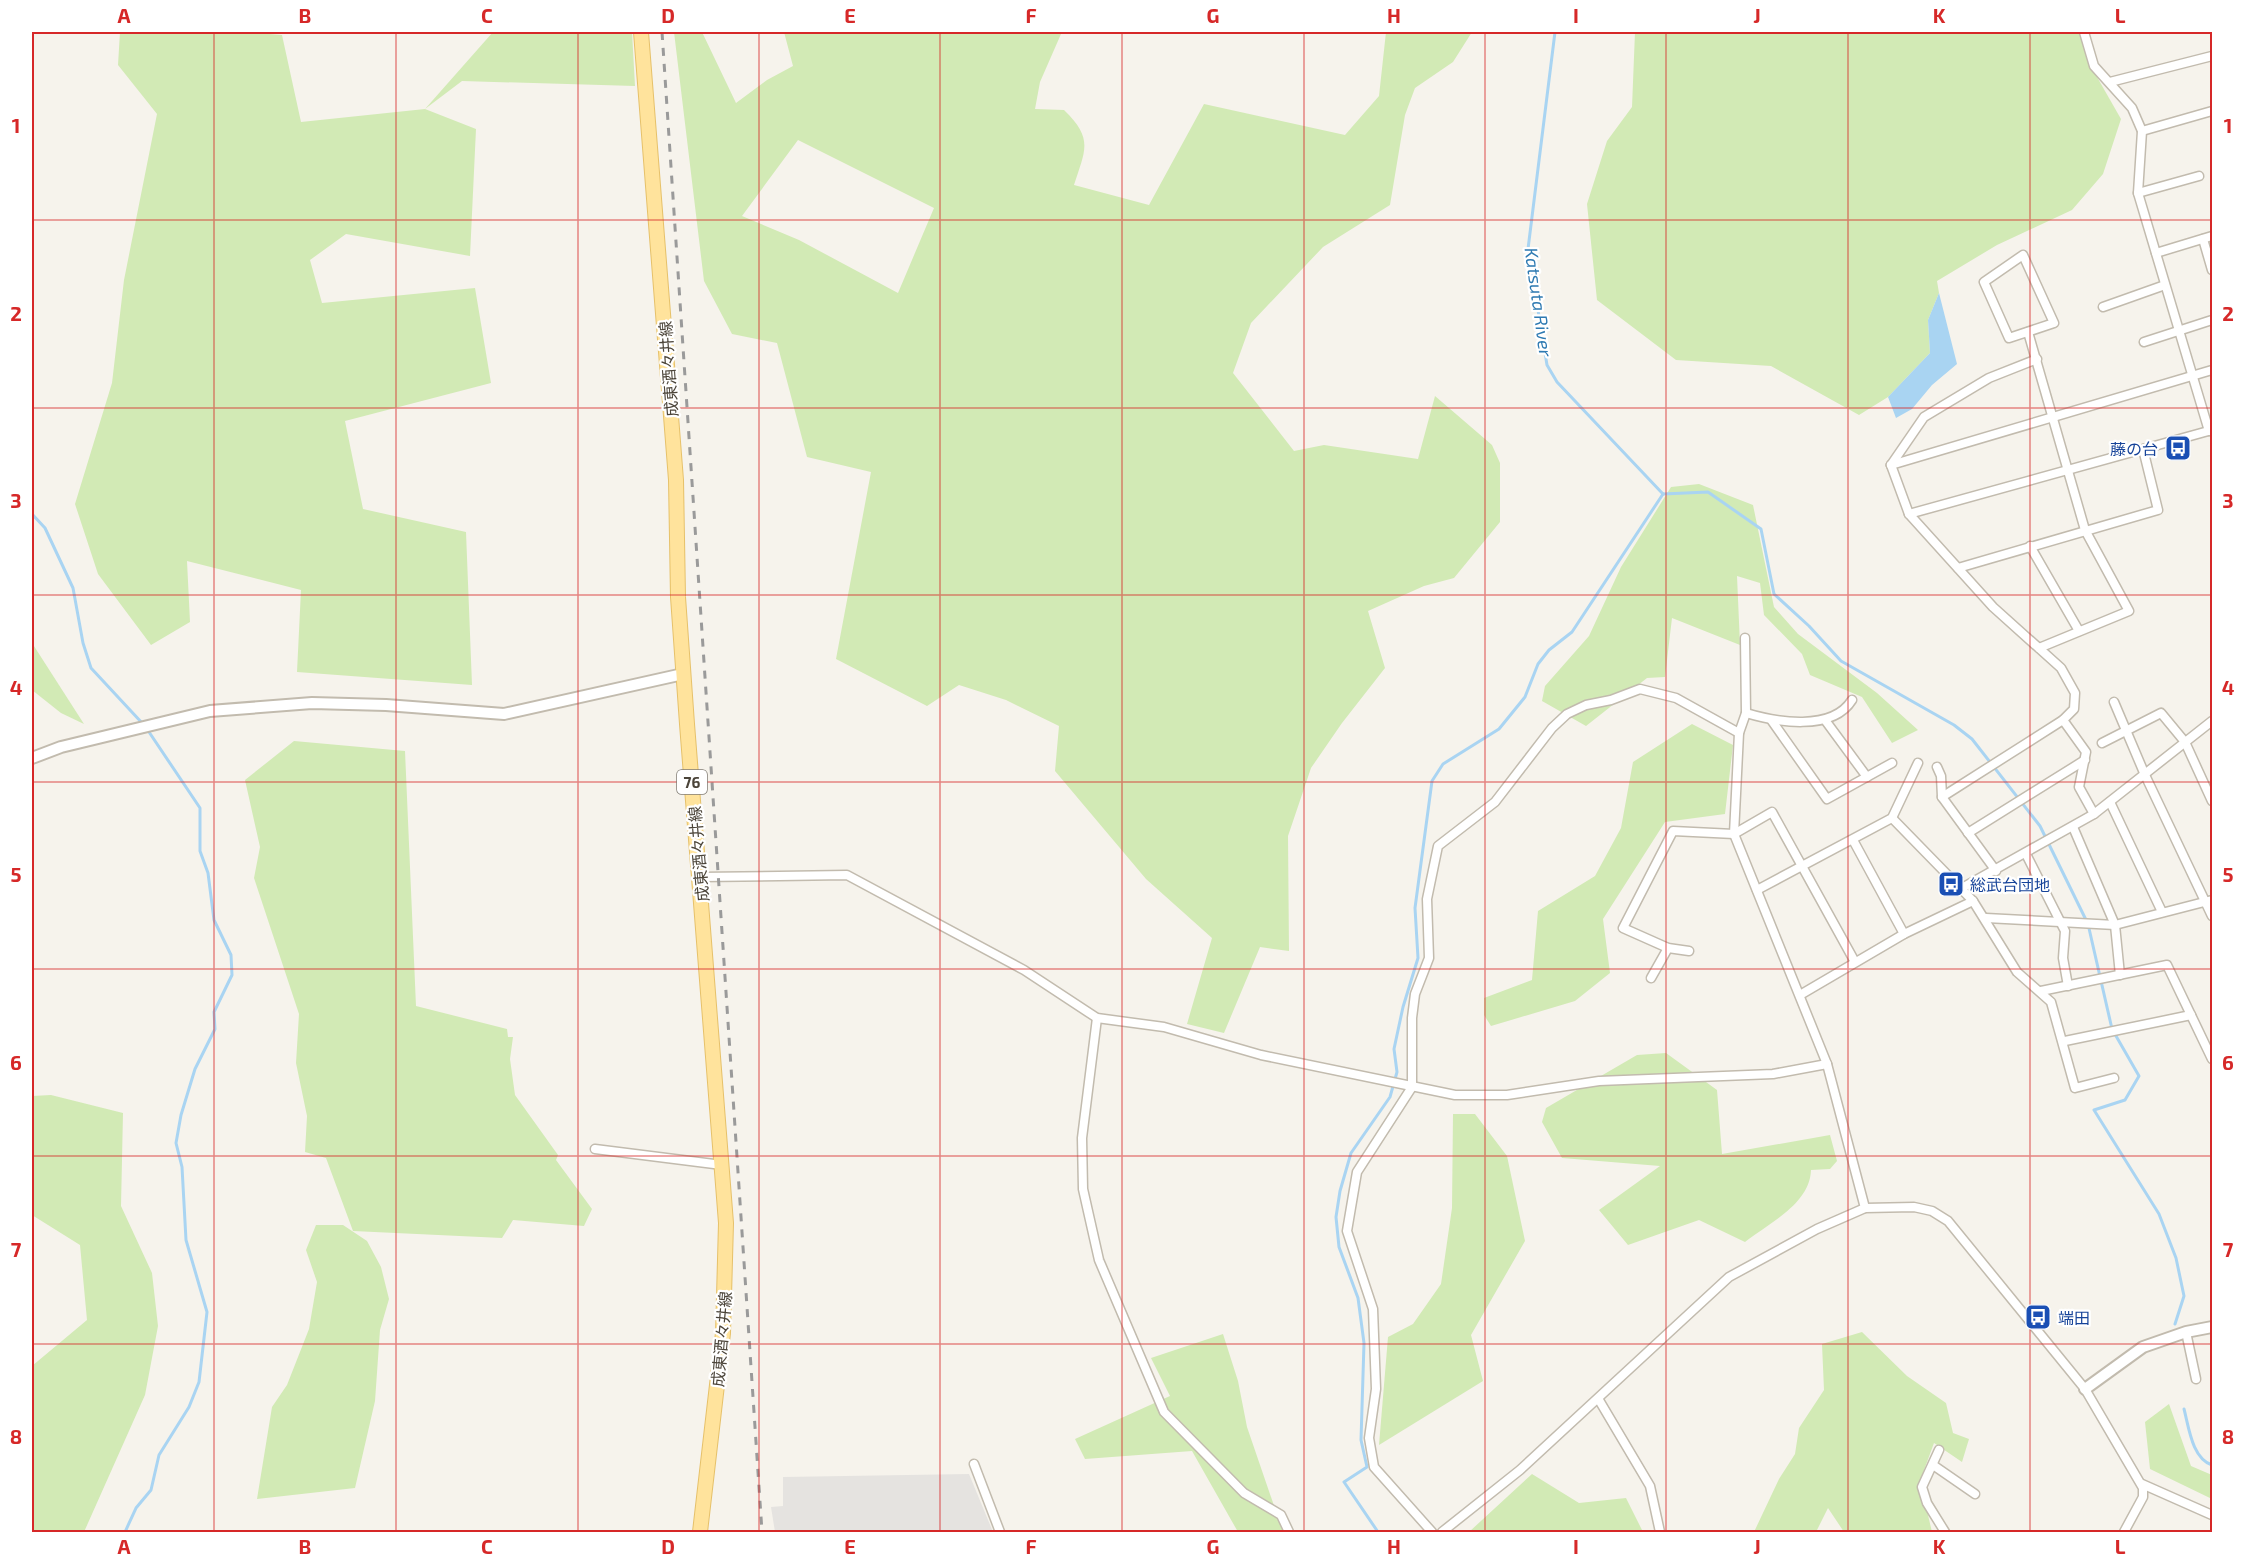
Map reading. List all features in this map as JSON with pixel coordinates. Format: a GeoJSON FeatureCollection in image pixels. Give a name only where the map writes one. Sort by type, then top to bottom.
{"type":"FeatureCollection","features":[{"type":"Feature","properties":{"kind":"main road","name":"成東酒々井線"},"geometry":{"type":"LineString","coordinates":[[641,32],[676,480],[683,674],[722,1165],[726,1285],[700,1533]]}},
{"type":"Feature","properties":{"kind":"street"},"geometry":{"type":"LineString","coordinates":[[1909,514],[2211,430],[2138,193],[2142,131],[2132,108],[2094,66],[2084,32]]}},
{"type":"Feature","properties":{"kind":"street"},"geometry":{"type":"LineString","coordinates":[[2110,82],[2212,56]]}},
{"type":"Feature","properties":{"kind":"street"},"geometry":{"type":"LineString","coordinates":[[2142,131],[2212,111]]}},
{"type":"Feature","properties":{"kind":"street"},"geometry":{"type":"LineString","coordinates":[[2138,193],[2199,176]]}},
{"type":"Feature","properties":{"kind":"street"},"geometry":{"type":"LineString","coordinates":[[2156,253],[2212,236]]}},
{"type":"Feature","properties":{"kind":"street"},"geometry":{"type":"LineString","coordinates":[[2203,239],[2212,270]]}},
{"type":"Feature","properties":{"kind":"street"},"geometry":{"type":"LineString","coordinates":[[2023,255],[2054,324],[2028,332],[2009,338],[1984,282],[2023,255]]}},
{"type":"Feature","properties":{"kind":"street"},"geometry":{"type":"LineString","coordinates":[[2103,307],[2165,285]]}},
{"type":"Feature","properties":{"kind":"street"},"geometry":{"type":"LineString","coordinates":[[2144,342],[2212,320]]}},
{"type":"Feature","properties":{"kind":"street"},"geometry":{"type":"LineString","coordinates":[[2028,332],[2085,530],[2129,611],[2038,648]]}},
{"type":"Feature","properties":{"kind":"street"},"geometry":{"type":"LineString","coordinates":[[1891,465],[1924,417],[1989,378],[2037,359]]}},
{"type":"Feature","properties":{"kind":"street"},"geometry":{"type":"LineString","coordinates":[[1891,465],[2212,370]]}},
{"type":"Feature","properties":{"kind":"street"},"geometry":{"type":"LineString","coordinates":[[1958,568],[2158,510],[2143,449]]}},
{"type":"Feature","properties":{"kind":"street"},"geometry":{"type":"LineString","coordinates":[[1891,465],[1909,514],[1993,607],[2061,668],[2075,693],[2074,709],[2063,720],[1942,797]]}},
{"type":"Feature","properties":{"kind":"street"},"geometry":{"type":"LineString","coordinates":[[2030,546],[2079,631]]}},
{"type":"Feature","properties":{"kind":"street"},"geometry":{"type":"LineString","coordinates":[[1745,638],[1746,713],[1739,733],[1734,834],[1827,1064],[1865,1208]]}},
{"type":"Feature","properties":{"kind":"street"},"geometry":{"type":"LineString","coordinates":[[32,758],[61,747],[210,711],[312,703],[504,714],[683,674]]}},
{"type":"Feature","properties":{"kind":"street"},"geometry":{"type":"LineString","coordinates":[[1432,1533],[1374,1467],[1369,1438],[1376,1389],[1373,1309],[1347,1231],[1357,1172],[1412,1087],[1412,1018],[1415,994],[1429,958],[1427,899],[1438,846],[1495,802],[1552,728],[1567,714],[1586,705],[1611,700],[1640,689],[1676,698],[1739,733]]}},
{"type":"Feature","properties":{"kind":"street"},"geometry":{"type":"LineString","coordinates":[[1746,713],[1772,721],[1825,720],[1847,707],[1852,700]]}},
{"type":"Feature","properties":{"kind":"street"},"geometry":{"type":"LineString","coordinates":[[2114,702],[2145,775],[2210,901],[2212,916]]}},
{"type":"Feature","properties":{"kind":"street"},"geometry":{"type":"LineString","coordinates":[[2102,743],[2161,713],[2185,742],[2212,801]]}},
{"type":"Feature","properties":{"kind":"street"},"geometry":{"type":"LineString","coordinates":[[1825,720],[1867,777]]}},
{"type":"Feature","properties":{"kind":"street"},"geometry":{"type":"LineString","coordinates":[[2063,720],[2086,752],[2079,787],[2094,814]]}},
{"type":"Feature","properties":{"kind":"street"},"geometry":{"type":"LineString","coordinates":[[1772,721],[1827,799],[1892,763]]}},
{"type":"Feature","properties":{"kind":"street"},"geometry":{"type":"LineString","coordinates":[[1962,888],[2094,814],[2212,721]]}},
{"type":"Feature","properties":{"kind":"street"},"geometry":{"type":"LineString","coordinates":[[1968,833],[2085,760]]}},
{"type":"Feature","properties":{"kind":"street"},"geometry":{"type":"LineString","coordinates":[[1757,890],[1892,818],[1918,763]]}},
{"type":"Feature","properties":{"kind":"street"},"geometry":{"type":"LineString","coordinates":[[1937,768],[1941,776],[1942,797],[1996,871]]}},
{"type":"Feature","properties":{"kind":"street"},"geometry":{"type":"LineString","coordinates":[[2110,802],[2162,912]]}},
{"type":"Feature","properties":{"kind":"street"},"geometry":{"type":"LineString","coordinates":[[1689,951],[1668,948],[1623,928],[1673,831],[1734,834],[1772,812],[1855,962]]}},
{"type":"Feature","properties":{"kind":"street"},"geometry":{"type":"LineString","coordinates":[[1892,818],[1962,888],[1986,918],[2017,972],[2051,1002],[2065,1041],[2075,1088],[2114,1078]]}},
{"type":"Feature","properties":{"kind":"street"},"geometry":{"type":"LineString","coordinates":[[2073,827],[2115,925],[2120,975]]}},
{"type":"Feature","properties":{"kind":"street"},"geometry":{"type":"LineString","coordinates":[[1853,840],[1904,934]]}},
{"type":"Feature","properties":{"kind":"street"},"geometry":{"type":"LineString","coordinates":[[2026,854],[2066,931],[2063,958],[2068,986]]}},
{"type":"Feature","properties":{"kind":"street"},"geometry":{"type":"LineString","coordinates":[[700,877],[847,875],[1024,970],[1097,1018],[1164,1027],[1262,1055],[1455,1095],[1507,1095],[1599,1081],[1773,1074],[1827,1064]]}},
{"type":"Feature","properties":{"kind":"street"},"geometry":{"type":"LineString","coordinates":[[1800,995],[1904,934],[1973,901]]}},
{"type":"Feature","properties":{"kind":"street"},"geometry":{"type":"LineString","coordinates":[[1986,918],[2115,925],[2210,901]]}},
{"type":"Feature","properties":{"kind":"street"},"geometry":{"type":"LineString","coordinates":[[1652,978],[1668,948]]}},
{"type":"Feature","properties":{"kind":"street"},"geometry":{"type":"LineString","coordinates":[[2041,991],[2166,965],[2191,1016],[2209,1045],[2212,1059]]}},
{"type":"Feature","properties":{"kind":"street"},"geometry":{"type":"LineString","coordinates":[[2065,1041],[2191,1016]]}},
{"type":"Feature","properties":{"kind":"street"},"geometry":{"type":"LineString","coordinates":[[1097,1018],[1082,1138],[1083,1189],[1099,1260],[1164,1412],[1244,1492],[1281,1515],[1289,1533]]}},
{"type":"Feature","properties":{"kind":"street"},"geometry":{"type":"LineString","coordinates":[[595,1149],[722,1165]]}},
{"type":"Feature","properties":{"kind":"street"},"geometry":{"type":"LineString","coordinates":[[1442,1533],[1520,1470],[1599,1400],[1729,1277],[1817,1229],[1865,1208],[1914,1207],[1932,1211],[1948,1221],[2085,1389],[2142,1484],[2143,1497],[2124,1533]]}},
{"type":"Feature","properties":{"kind":"street"},"geometry":{"type":"LineString","coordinates":[[2085,1389],[2143,1347],[2186,1332],[2212,1327]]}},
{"type":"Feature","properties":{"kind":"street"},"geometry":{"type":"LineString","coordinates":[[2186,1332],[2196,1379]]}},
{"type":"Feature","properties":{"kind":"street"},"geometry":{"type":"LineString","coordinates":[[1599,1400],[1650,1486],[1660,1533]]}},
{"type":"Feature","properties":{"kind":"street"},"geometry":{"type":"LineString","coordinates":[[1939,1450],[1922,1487],[1927,1503],[1945,1533]]}},
{"type":"Feature","properties":{"kind":"street"},"geometry":{"type":"LineString","coordinates":[[974,1464],[1000,1533]]}},
{"type":"Feature","properties":{"kind":"street"},"geometry":{"type":"LineString","coordinates":[[1933,1465],[1975,1494]]}},
{"type":"Feature","properties":{"kind":"street"},"geometry":{"type":"LineString","coordinates":[[2142,1484],[2212,1515]]}},
{"type":"Feature","properties":{"kind":"green space"},"geometry":{"type":"Polygon","coordinates":[[[120,32],[243,32],[282,35],[301,122],[425,109],[476,129],[470,256],[346,234],[310,260],[322,303],[475,288],[491,383],[345,421],[363,509],[466,532],[472,685],[297,672],[301,590],[187,561],[190,622],[151,645],[98,574],[75,504],[112,383],[124,280],[157,114],[118,65],[120,32]]]}},
{"type":"Feature","properties":{"kind":"green space"},"geometry":{"type":"Polygon","coordinates":[[[493,32],[632,32],[635,86],[462,81],[425,109],[493,32]]]}},
{"type":"Feature","properties":{"kind":"green space"},"geometry":{"type":"Polygon","coordinates":[[[674,32],[702,32],[736,103],[767,80],[793,66],[784,32],[1056,32],[1061,34],[1040,82],[1035,109],[1064,110],[1080,129],[1084,154],[1074,185],[1149,205],[1204,104],[1345,135],[1379,96],[1386,32],[1472,32],[1453,62],[1415,88],[1405,115],[1390,205],[1323,247],[1251,323],[1233,373],[1294,451],[1324,445],[1418,459],[1435,396],[1492,445],[1500,463],[1500,522],[1454,578],[1424,586],[1368,611],[1385,668],[1342,723],[1311,768],[1288,836],[1289,951],[1260,947],[1224,1033],[1187,1024],[1212,938],[1146,879],[1055,771],[1059,726],[1006,700],[959,685],[927,706],[836,659],[871,472],[807,457],[777,343],[732,334],[704,281],[674,32]],[[798,140],[742,216],[799,240],[898,293],[934,208],[798,140]]]}},
{"type":"Feature","properties":{"kind":"green space"},"geometry":{"type":"Polygon","coordinates":[[[1635,32],[2081,32],[2097,77],[2121,119],[2103,174],[2072,210],[1997,245],[1937,281],[1939,293],[1928,320],[1930,353],[1888,397],[1859,415],[1771,366],[1676,360],[1597,300],[1587,204],[1607,141],[1632,107],[1635,32]]]}},
{"type":"Feature","properties":{"kind":"green space"},"geometry":{"type":"Polygon","coordinates":[[[1699,484],[1753,505],[1774,607],[1798,634],[1877,693],[1918,730],[1892,743],[1862,697],[1810,675],[1802,654],[1764,615],[1760,583],[1737,576],[1740,645],[1672,618],[1665,677],[1647,678],[1586,726],[1542,701],[1545,686],[1589,636],[1621,567],[1671,487],[1699,484]]]}},
{"type":"Feature","properties":{"kind":"green space"},"geometry":{"type":"Polygon","coordinates":[[[32,643],[84,724],[61,713],[32,690],[32,643]]]}},
{"type":"Feature","properties":{"kind":"green space"},"geometry":{"type":"Polygon","coordinates":[[[1692,724],[1733,745],[1725,814],[1665,822],[1603,919],[1610,973],[1575,1001],[1491,1026],[1484,1015],[1484,998],[1532,980],[1538,911],[1595,876],[1621,828],[1633,762],[1692,724]]]}},
{"type":"Feature","properties":{"kind":"green space"},"geometry":{"type":"Polygon","coordinates":[[[294,741],[405,751],[416,1006],[507,1029],[508,1037],[513,1037],[510,1059],[515,1095],[558,1155],[556,1160],[592,1209],[584,1226],[513,1220],[502,1238],[353,1231],[326,1158],[305,1152],[307,1116],[296,1063],[299,1014],[254,878],[260,847],[245,780],[294,741]]]}},
{"type":"Feature","properties":{"kind":"green space"},"geometry":{"type":"Polygon","coordinates":[[[1666,1053],[1717,1090],[1722,1154],[1830,1135],[1837,1161],[1830,1169],[1811,1170],[1804,1193],[1796,1203],[1745,1242],[1699,1220],[1628,1245],[1599,1210],[1660,1166],[1562,1158],[1542,1122],[1546,1108],[1637,1055],[1666,1053]]]}},
{"type":"Feature","properties":{"kind":"green space"},"geometry":{"type":"Polygon","coordinates":[[[51,1095],[123,1113],[121,1206],[152,1273],[158,1326],[145,1395],[84,1532],[32,1532],[32,1366],[87,1320],[80,1245],[32,1215],[32,1096],[51,1095]]]}},
{"type":"Feature","properties":{"kind":"green space"},"geometry":{"type":"Polygon","coordinates":[[[1453,1114],[1475,1114],[1507,1156],[1525,1241],[1471,1335],[1483,1381],[1379,1445],[1388,1337],[1413,1324],[1441,1284],[1452,1208],[1453,1114]]]}},
{"type":"Feature","properties":{"kind":"green space"},"geometry":{"type":"Polygon","coordinates":[[[316,1225],[343,1225],[367,1241],[381,1267],[389,1299],[380,1330],[375,1401],[355,1488],[257,1499],[272,1407],[287,1385],[309,1329],[317,1282],[306,1250],[316,1225]]]}},
{"type":"Feature","properties":{"kind":"green space"},"geometry":{"type":"Polygon","coordinates":[[[1862,1332],[1907,1376],[1946,1403],[1953,1433],[1969,1439],[1962,1462],[1934,1443],[1920,1481],[1932,1532],[1844,1532],[1828,1508],[1816,1532],[1754,1532],[1779,1479],[1795,1454],[1799,1428],[1824,1390],[1822,1344],[1862,1332]]]}},
{"type":"Feature","properties":{"kind":"green space"},"geometry":{"type":"Polygon","coordinates":[[[1223,1334],[1238,1381],[1247,1427],[1283,1532],[1238,1532],[1192,1451],[1085,1459],[1075,1439],[1170,1396],[1151,1358],[1223,1334]]]}},
{"type":"Feature","properties":{"kind":"green space"},"geometry":{"type":"Polygon","coordinates":[[[2169,1404],[2191,1466],[2212,1475],[2212,1499],[2150,1469],[2145,1422],[2169,1404]]]}},
{"type":"Feature","properties":{"kind":"green space"},"geometry":{"type":"Polygon","coordinates":[[[1532,1474],[1579,1503],[1626,1498],[1643,1532],[1469,1532],[1532,1474]]]}},
{"type":"Feature","properties":{"kind":"shaded area"},"geometry":{"type":"Polygon","coordinates":[[[969,1474],[993,1532],[775,1532],[771,1507],[783,1506],[783,1477],[969,1474]]]}},
{"type":"Feature","properties":{"kind":"water"},"geometry":{"type":"Polygon","coordinates":[[[1939,293],[1957,364],[1932,385],[1912,409],[1896,418],[1888,397],[1930,353],[1928,320],[1939,293]]]}},
{"type":"Feature","properties":{"kind":"waterway","name":"Katsuta River"},"geometry":{"type":"LineString","coordinates":[[1555,32],[1528,249],[1547,365],[1557,382],[1663,494]]}},
{"type":"Feature","properties":{"kind":"waterway"},"geometry":{"type":"LineString","coordinates":[[1663,494],[1708,492],[1761,529],[1774,594],[1809,626],[1841,661],[1954,725],[1972,739],[2040,826],[2088,924],[2112,1029],[2139,1076],[2125,1100],[2094,1110],[2159,1214],[2176,1258],[2184,1296],[2175,1324]]}},
{"type":"Feature","properties":{"kind":"waterway"},"geometry":{"type":"LineString","coordinates":[[1378,1532],[1344,1482],[1367,1467],[1361,1440],[1364,1343],[1358,1298],[1339,1247],[1336,1217],[1340,1191],[1351,1153],[1390,1097],[1397,1072],[1394,1049],[1403,1007],[1418,958],[1415,908],[1432,781],[1443,764],[1499,729],[1525,697],[1538,664],[1549,650],[1572,632],[1663,494]]}},
{"type":"Feature","properties":{"kind":"waterway"},"geometry":{"type":"LineString","coordinates":[[32,514],[45,528],[73,588],[83,643],[91,668],[143,724]]}},
{"type":"Feature","properties":{"kind":"waterway"},"geometry":{"type":"LineString","coordinates":[[125,1532],[136,1508],[151,1490],[159,1455],[189,1407],[199,1382],[207,1312],[186,1240],[182,1167],[176,1143],[181,1115],[195,1069],[215,1029],[214,1012],[232,975],[231,955],[214,920],[208,873],[200,851],[200,808],[147,729]]}},
{"type":"Feature","properties":{"kind":"waterway"},"geometry":{"type":"LineString","coordinates":[[2184,1409],[2196,1449],[2200,1456],[2212,1465]]}},
{"type":"Feature","properties":{"kind":"railway"},"geometry":{"type":"LineString","coordinates":[[662,32],[762,1532]]}},
{"type":"Feature","properties":{"kind":"place","name":"藤の台"},"geometry":{"type":"Point","coordinates":[2178,448]}},
{"type":"Feature","properties":{"kind":"place","name":"総武台団地"},"geometry":{"type":"Point","coordinates":[1951,884]}},
{"type":"Feature","properties":{"kind":"place","name":"端田"},"geometry":{"type":"Point","coordinates":[2038,1317]}}]}
